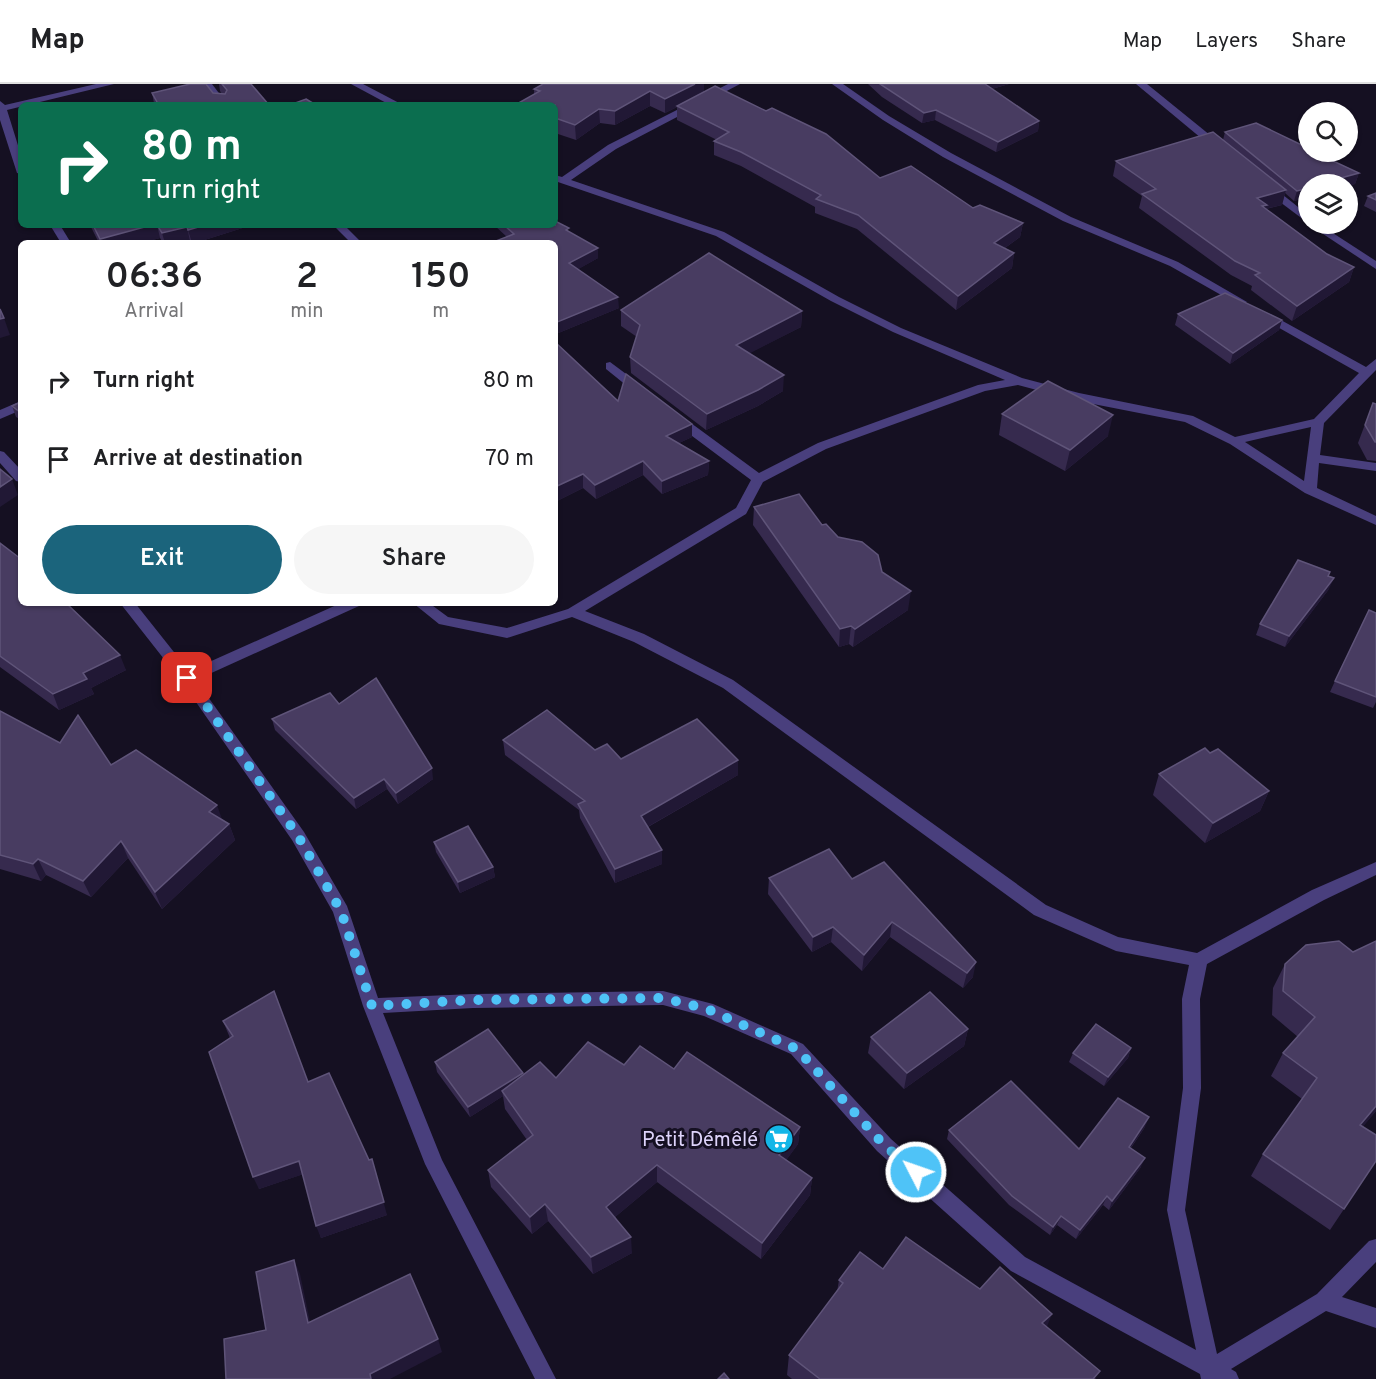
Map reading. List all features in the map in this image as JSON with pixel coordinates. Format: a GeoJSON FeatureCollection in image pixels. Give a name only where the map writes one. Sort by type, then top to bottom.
{"type":"FeatureCollection","features":[{"type":"Feature","properties":{"kind":"street"},"geometry":{"type":"LineString","coordinates":[[22,102],[110,84]]}},
{"type":"Feature","properties":{"kind":"street"},"geometry":{"type":"LineString","coordinates":[[207,84],[221,102]]}},
{"type":"Feature","properties":{"kind":"street"},"geometry":{"type":"LineString","coordinates":[[356,84],[392,102]]}},
{"type":"Feature","properties":{"kind":"street"},"geometry":{"type":"LineString","coordinates":[[559,180],[622,141],[735,84]]}},
{"type":"Feature","properties":{"kind":"street"},"geometry":{"type":"LineString","coordinates":[[837,84],[886,118],[947,155],[1067,219],[1174,264],[1366,372]]}},
{"type":"Feature","properties":{"kind":"street"},"geometry":{"type":"LineString","coordinates":[[1141,84],[1230,157]]}},
{"type":"Feature","properties":{"kind":"street"},"geometry":{"type":"LineString","coordinates":[[18,103],[2,106],[18,161]]}},
{"type":"Feature","properties":{"kind":"street"},"geometry":{"type":"LineString","coordinates":[[1256,178],[1298,212]]}},
{"type":"Feature","properties":{"kind":"street"},"geometry":{"type":"LineString","coordinates":[[559,180],[720,234],[876,320],[1018,381],[1078,397],[1189,419],[1234,441],[1310,490],[1376,521]]}},
{"type":"Feature","properties":{"kind":"street"},"geometry":{"type":"LineString","coordinates":[[341,228],[354,240]]}},
{"type":"Feature","properties":{"kind":"street"},"geometry":{"type":"LineString","coordinates":[[1328,234],[1376,267]]}},
{"type":"Feature","properties":{"kind":"street"},"geometry":{"type":"LineString","coordinates":[[1234,441],[1318,422],[1376,363]]}},
{"type":"Feature","properties":{"kind":"street"},"geometry":{"type":"LineString","coordinates":[[610,366],[758,479]]}},
{"type":"Feature","properties":{"kind":"street"},"geometry":{"type":"LineString","coordinates":[[424,606],[444,621],[507,633],[573,612],[741,510],[758,479],[822,446],[982,388],[1018,381]]}},
{"type":"Feature","properties":{"kind":"street"},"geometry":{"type":"LineString","coordinates":[[0,415],[18,406]]}},
{"type":"Feature","properties":{"kind":"street"},"geometry":{"type":"LineString","coordinates":[[1310,490],[1318,422]]}},
{"type":"Feature","properties":{"kind":"street"},"geometry":{"type":"LineString","coordinates":[[0,455],[18,475]]}},
{"type":"Feature","properties":{"kind":"street"},"geometry":{"type":"LineString","coordinates":[[1313,458],[1376,467]]}},
{"type":"Feature","properties":{"kind":"street"},"geometry":{"type":"LineString","coordinates":[[129,606],[187,678],[298,836],[341,911],[372,1006],[434,1164],[546,1379]]}},
{"type":"Feature","properties":{"kind":"street"},"geometry":{"type":"LineString","coordinates":[[187,678],[347,606]]}},
{"type":"Feature","properties":{"kind":"street"},"geometry":{"type":"LineString","coordinates":[[573,612],[639,638],[728,684],[1040,910],[1116,944],[1199,960],[1318,895],[1376,868]]}},
{"type":"Feature","properties":{"kind":"street"},"geometry":{"type":"LineString","coordinates":[[1199,960],[1191,999],[1192,1088],[1176,1210],[1210,1374]]}},
{"type":"Feature","properties":{"kind":"street"},"geometry":{"type":"LineString","coordinates":[[372,1006],[473,1000],[663,998],[707,1009],[797,1049],[884,1145],[1018,1264],[1210,1374],[1229,1379]]}},
{"type":"Feature","properties":{"kind":"street"},"geometry":{"type":"LineString","coordinates":[[1210,1374],[1324,1301],[1376,1248]]}},
{"type":"Feature","properties":{"kind":"street"},"geometry":{"type":"LineString","coordinates":[[1324,1301],[1376,1318]]}},
{"type":"Feature","properties":{"kind":"building"},"geometry":{"type":"Polygon","coordinates":[[[190,84],[206,84],[213,93],[225,94],[227,90],[222,84],[251,84],[266,102],[157,102],[152,93],[190,84]]]}},
{"type":"Feature","properties":{"kind":"building"},"geometry":{"type":"Polygon","coordinates":[[[543,84],[695,84],[665,99],[650,91],[615,111],[599,109],[575,125],[558,119],[558,102],[520,102],[540,91],[534,89],[543,84]]]}},
{"type":"Feature","properties":{"kind":"building"},"geometry":{"type":"Polygon","coordinates":[[[880,84],[985,84],[1039,121],[998,142],[936,110],[924,113],[880,84]]]}},
{"type":"Feature","properties":{"kind":"building"},"geometry":{"type":"Polygon","coordinates":[[[715,86],[766,111],[772,108],[826,134],[880,178],[911,166],[973,208],[980,205],[1023,223],[994,243],[1014,253],[958,296],[858,215],[816,199],[821,195],[741,152],[714,141],[729,132],[677,106],[715,86]]]}},
{"type":"Feature","properties":{"kind":"building"},"geometry":{"type":"Polygon","coordinates":[[[1256,123],[1298,143],[1298,162],[1335,162],[1359,173],[1298,174],[1297,191],[1225,132],[1256,123]]]}},
{"type":"Feature","properties":{"kind":"building"},"geometry":{"type":"Polygon","coordinates":[[[1213,132],[1286,190],[1257,198],[1267,205],[1262,206],[1327,254],[1354,267],[1297,306],[1255,275],[1260,273],[1235,261],[1142,194],[1156,189],[1116,161],[1213,132]]]}},
{"type":"Feature","properties":{"kind":"building"},"geometry":{"type":"Polygon","coordinates":[[[1376,193],[1376,200],[1368,196],[1376,193]]]}},
{"type":"Feature","properties":{"kind":"building"},"geometry":{"type":"Polygon","coordinates":[[[558,222],[569,228],[566,230],[598,248],[569,263],[618,297],[558,322],[558,240],[499,240],[514,234],[507,228],[558,228],[558,222]]]}},
{"type":"Feature","properties":{"kind":"building"},"geometry":{"type":"Polygon","coordinates":[[[94,228],[141,228],[100,239],[94,228]]]}},
{"type":"Feature","properties":{"kind":"building"},"geometry":{"type":"Polygon","coordinates":[[[159,228],[183,228],[162,233],[159,228]]]}},
{"type":"Feature","properties":{"kind":"building"},"geometry":{"type":"Polygon","coordinates":[[[709,253],[802,311],[736,345],[784,375],[707,414],[630,357],[640,325],[621,310],[709,253]]]}},
{"type":"Feature","properties":{"kind":"building"},"geometry":{"type":"Polygon","coordinates":[[[1225,293],[1282,320],[1233,353],[1178,314],[1225,293]]]}},
{"type":"Feature","properties":{"kind":"building"},"geometry":{"type":"Polygon","coordinates":[[[558,345],[618,401],[626,374],[692,424],[666,436],[709,461],[662,481],[643,461],[595,485],[583,474],[558,486],[558,345]]]}},
{"type":"Feature","properties":{"kind":"building"},"geometry":{"type":"Polygon","coordinates":[[[1048,381],[1113,415],[1070,450],[1002,414],[1048,381]]]}},
{"type":"Feature","properties":{"kind":"building"},"geometry":{"type":"Polygon","coordinates":[[[1373,403],[1376,404],[1376,442],[1365,425],[1373,403]]]}},
{"type":"Feature","properties":{"kind":"building"},"geometry":{"type":"Polygon","coordinates":[[[0,469],[12,479],[0,487],[0,469]]]}},
{"type":"Feature","properties":{"kind":"building"},"geometry":{"type":"Polygon","coordinates":[[[799,494],[822,525],[826,524],[838,537],[862,542],[878,555],[882,572],[911,591],[855,629],[851,626],[840,629],[754,507],[799,494]]]}},
{"type":"Feature","properties":{"kind":"building"},"geometry":{"type":"Polygon","coordinates":[[[0,543],[18,557],[18,606],[69,606],[120,655],[83,673],[87,679],[53,694],[0,656],[0,543]]]}},
{"type":"Feature","properties":{"kind":"building"},"geometry":{"type":"Polygon","coordinates":[[[1298,560],[1330,572],[1328,576],[1334,578],[1289,636],[1260,624],[1298,560]]]}},
{"type":"Feature","properties":{"kind":"building"},"geometry":{"type":"Polygon","coordinates":[[[1369,610],[1376,613],[1376,697],[1335,681],[1369,610]]]}},
{"type":"Feature","properties":{"kind":"building"},"geometry":{"type":"Polygon","coordinates":[[[376,678],[432,768],[396,793],[384,779],[354,798],[272,719],[330,693],[339,704],[376,678]]]}},
{"type":"Feature","properties":{"kind":"building"},"geometry":{"type":"Polygon","coordinates":[[[547,710],[595,750],[607,744],[621,759],[697,719],[738,760],[641,816],[662,850],[615,869],[578,804],[585,801],[503,740],[547,710]]]}},
{"type":"Feature","properties":{"kind":"building"},"geometry":{"type":"Polygon","coordinates":[[[0,711],[60,743],[78,715],[111,765],[136,750],[217,805],[209,812],[229,824],[155,892],[121,841],[83,881],[38,859],[33,864],[0,855],[0,711]]]}},
{"type":"Feature","properties":{"kind":"building"},"geometry":{"type":"Polygon","coordinates":[[[1205,748],[1210,753],[1218,749],[1269,791],[1213,823],[1159,774],[1205,748]]]}},
{"type":"Feature","properties":{"kind":"building"},"geometry":{"type":"Polygon","coordinates":[[[468,826],[493,867],[458,882],[434,842],[468,826]]]}},
{"type":"Feature","properties":{"kind":"building"},"geometry":{"type":"Polygon","coordinates":[[[829,849],[852,879],[884,862],[976,962],[967,973],[892,922],[864,955],[833,927],[813,937],[769,878],[829,849]]]}},
{"type":"Feature","properties":{"kind":"building"},"geometry":{"type":"Polygon","coordinates":[[[1339,941],[1353,952],[1376,941],[1376,1106],[1360,1125],[1376,1135],[1376,1161],[1344,1209],[1263,1154],[1317,1078],[1283,1053],[1315,1017],[1283,991],[1285,964],[1306,945],[1339,941]]]}},
{"type":"Feature","properties":{"kind":"building"},"geometry":{"type":"Polygon","coordinates":[[[274,991],[308,1082],[329,1073],[369,1160],[372,1159],[384,1202],[316,1226],[299,1161],[253,1177],[209,1052],[233,1036],[223,1021],[274,991]]]}},
{"type":"Feature","properties":{"kind":"building"},"geometry":{"type":"Polygon","coordinates":[[[930,992],[968,1029],[907,1073],[871,1037],[930,992]]]}},
{"type":"Feature","properties":{"kind":"building"},"geometry":{"type":"Polygon","coordinates":[[[1096,1024],[1131,1048],[1108,1077],[1073,1053],[1096,1024]]]}},
{"type":"Feature","properties":{"kind":"building"},"geometry":{"type":"Polygon","coordinates":[[[488,1029],[523,1073],[468,1107],[435,1062],[488,1029]]]}},
{"type":"Feature","properties":{"kind":"building"},"geometry":{"type":"Polygon","coordinates":[[[588,1042],[624,1065],[640,1046],[674,1069],[687,1052],[800,1127],[779,1155],[812,1178],[762,1243],[657,1165],[606,1207],[631,1237],[591,1257],[545,1204],[530,1217],[488,1170],[533,1135],[502,1091],[540,1062],[556,1078],[588,1042]]]}},
{"type":"Feature","properties":{"kind":"building"},"geometry":{"type":"Polygon","coordinates":[[[1011,1081],[1079,1149],[1118,1098],[1149,1117],[1129,1147],[1145,1158],[1112,1201],[1107,1196],[1080,1230],[1061,1216],[1053,1227],[1012,1196],[949,1130],[1011,1081]]]}},
{"type":"Feature","properties":{"kind":"building"},"geometry":{"type":"Polygon","coordinates":[[[906,1237],[980,1289],[1000,1267],[1052,1314],[1042,1323],[1100,1371],[1093,1379],[820,1379],[789,1355],[843,1283],[839,1280],[860,1252],[883,1269],[906,1237]]]}},
{"type":"Feature","properties":{"kind":"building"},"geometry":{"type":"Polygon","coordinates":[[[294,1260],[308,1323],[410,1274],[438,1339],[370,1374],[371,1379],[226,1379],[224,1339],[266,1330],[256,1272],[294,1260]]]}},
{"type":"Feature","properties":{"kind":"building"},"geometry":{"type":"Polygon","coordinates":[[[724,1373],[729,1379],[718,1379],[724,1373]]]}},
{"type":"Feature","properties":{"kind":"place","name":"Petit Démêlé"},"geometry":{"type":"Point","coordinates":[779,1139]}},
{"type":"Feature","properties":{"kind":"route"},"geometry":{"type":"LineString","coordinates":[[187,678],[298,836],[341,911],[372,1006],[473,1000],[663,998],[707,1009],[797,1049],[884,1145],[916,1172]]}}]}
